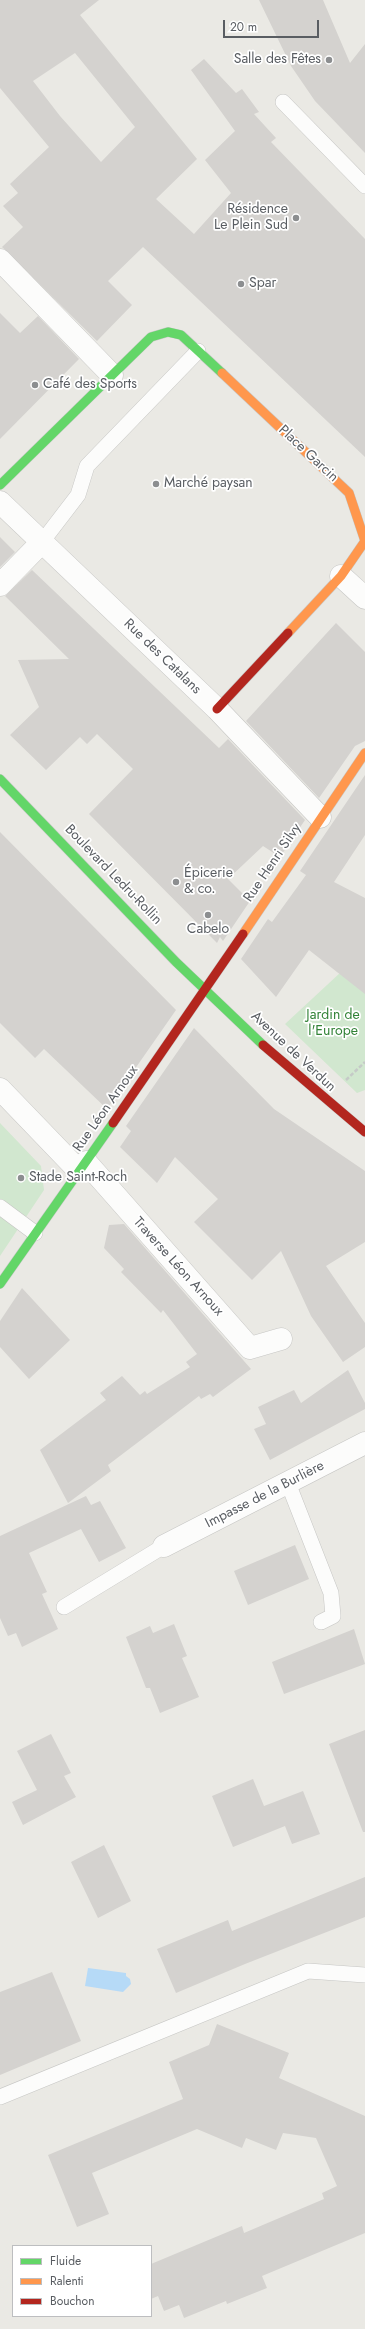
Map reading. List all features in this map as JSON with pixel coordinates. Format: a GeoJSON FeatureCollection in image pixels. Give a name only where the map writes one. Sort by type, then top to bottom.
{"type":"FeatureCollection","features":[{"type":"Feature","properties":{"kind":"street"},"geometry":{"type":"LineString","coordinates":[[0,260],[112,376]]}},
{"type":"Feature","properties":{"kind":"street","name":"Place Garcin"},"geometry":{"type":"LineString","coordinates":[[0,485],[151,337],[168,332],[181,335],[349,493],[365,540],[341,576],[217,709]]}},
{"type":"Feature","properties":{"kind":"street","name":"Rue des Catalans"},"geometry":{"type":"LineString","coordinates":[[0,502],[217,709],[320,817]]}},
{"type":"Feature","properties":{"kind":"street"},"geometry":{"type":"LineString","coordinates":[[0,585],[42,542]]}},
{"type":"Feature","properties":{"kind":"street"},"geometry":{"type":"LineString","coordinates":[[341,576],[365,598]]}},
{"type":"Feature","properties":{"kind":"street","name":"Rue Henri Silvy"},"geometry":{"type":"LineString","coordinates":[[206,989],[320,817],[365,753]]}},
{"type":"Feature","properties":{"kind":"street","name":"Boulevard Ledru-Rollin"},"geometry":{"type":"LineString","coordinates":[[0,779],[206,989]]}},
{"type":"Feature","properties":{"kind":"street","name":"Avenue de Verdun"},"geometry":{"type":"LineString","coordinates":[[206,989],[294,1075],[365,1132]]}},
{"type":"Feature","properties":{"kind":"street","name":"Rue Léon Arnoux"},"geometry":{"type":"LineString","coordinates":[[0,1284],[206,989]]}},
{"type":"Feature","properties":{"kind":"street"},"geometry":{"type":"LineString","coordinates":[[0,1089],[82,1167]]}},
{"type":"Feature","properties":{"kind":"street","name":"Traverse Léon Arnoux"},"geometry":{"type":"LineString","coordinates":[[82,1167],[250,1348],[281,1339]]}},
{"type":"Feature","properties":{"kind":"street","name":"Impasse de la Burlière"},"geometry":{"type":"LineString","coordinates":[[164,1546],[365,1443]]}},
{"type":"Feature","properties":{"kind":"lane"},"geometry":{"type":"LineString","coordinates":[[283,102],[365,186]]}},
{"type":"Feature","properties":{"kind":"lane"},"geometry":{"type":"LineString","coordinates":[[42,542],[78,495],[87,466],[198,351]]}},
{"type":"Feature","properties":{"kind":"lane"},"geometry":{"type":"LineString","coordinates":[[0,1207],[35,1233]]}},
{"type":"Feature","properties":{"kind":"lane"},"geometry":{"type":"LineString","coordinates":[[288,1482],[331,1593],[333,1616],[321,1622]]}},
{"type":"Feature","properties":{"kind":"lane"},"geometry":{"type":"LineString","coordinates":[[64,1607],[164,1546]]}},
{"type":"Feature","properties":{"kind":"lane"},"geometry":{"type":"LineString","coordinates":[[0,2097],[308,1971],[365,1975]]}},
{"type":"Feature","properties":{"kind":"path"},"geometry":{"type":"LineString","coordinates":[[345,1081],[365,1062]]}},
{"type":"Feature","properties":{"kind":"green space","name":"Jardin de l'Europe"},"geometry":{"type":"Polygon","coordinates":[[[341,972],[365,982],[365,1090],[357,1093],[285,1024],[341,972]]]}},
{"type":"Feature","properties":{"kind":"green space","name":"Stade Saint-Roch"},"geometry":{"type":"Polygon","coordinates":[[[0,1123],[41,1166],[44,1190],[0,1256],[0,1123]]]}},
{"type":"Feature","properties":{"kind":"water"},"geometry":{"type":"Polygon","coordinates":[[[88,1968],[126,1973],[126,1976],[130,1979],[131,1984],[123,1992],[85,1986],[88,1968]]]}},
{"type":"Feature","properties":{"kind":"building"},"geometry":{"type":"Polygon","coordinates":[[[0,0],[99,0],[80,15],[197,159],[156,199],[194,234],[231,193],[205,160],[235,131],[191,70],[204,59],[236,93],[242,89],[259,112],[254,114],[276,138],[271,142],[365,239],[365,457],[143,247],[108,281],[132,305],[97,341],[2,247],[23,227],[3,206],[18,193],[10,184],[49,147],[0,88],[0,0]],[[75,53],[33,81],[60,116],[101,162],[135,127],[75,53]]]}},
{"type":"Feature","properties":{"kind":"building"},"geometry":{"type":"Polygon","coordinates":[[[259,0],[323,0],[350,63],[365,44],[365,153],[315,101],[291,66],[259,0]]]}},
{"type":"Feature","properties":{"kind":"building"},"geometry":{"type":"Polygon","coordinates":[[[0,313],[20,333],[38,316],[79,359],[0,439],[0,313]]]}},
{"type":"Feature","properties":{"kind":"building"},"geometry":{"type":"Polygon","coordinates":[[[0,537],[15,552],[0,567],[0,537]]]}},
{"type":"Feature","properties":{"kind":"building"},"geometry":{"type":"Polygon","coordinates":[[[32,570],[219,748],[228,739],[305,820],[280,857],[263,846],[228,879],[250,901],[223,941],[220,937],[217,943],[89,814],[133,769],[97,734],[87,744],[80,737],[46,770],[10,735],[39,707],[18,660],[69,659],[5,596],[32,570]]]}},
{"type":"Feature","properties":{"kind":"building"},"geometry":{"type":"Polygon","coordinates":[[[336,623],[365,652],[365,741],[355,746],[319,798],[246,721],[336,623]]]}},
{"type":"Feature","properties":{"kind":"building"},"geometry":{"type":"Polygon","coordinates":[[[365,775],[365,835],[334,882],[365,898],[365,994],[309,950],[276,997],[241,959],[268,919],[272,922],[306,875],[300,871],[365,775]]]}},
{"type":"Feature","properties":{"kind":"building"},"geometry":{"type":"Polygon","coordinates":[[[0,832],[176,1010],[107,1109],[44,1049],[35,1058],[0,1023],[0,832]]]}},
{"type":"Feature","properties":{"kind":"building"},"geometry":{"type":"Polygon","coordinates":[[[194,1028],[274,1109],[365,1171],[365,1242],[326,1266],[365,1323],[365,1347],[343,1362],[311,1316],[281,1251],[252,1280],[194,1222],[218,1199],[175,1157],[157,1183],[120,1147],[131,1131],[126,1126],[194,1028]]]}},
{"type":"Feature","properties":{"kind":"building"},"geometry":{"type":"Polygon","coordinates":[[[124,1224],[251,1369],[213,1397],[210,1394],[201,1399],[199,1396],[108,1465],[111,1471],[68,1503],[40,1450],[106,1400],[100,1393],[122,1376],[140,1395],[145,1391],[147,1394],[190,1367],[186,1362],[197,1354],[163,1310],[161,1313],[121,1272],[124,1269],[104,1248],[109,1225],[124,1224]]]}},
{"type":"Feature","properties":{"kind":"building"},"geometry":{"type":"Polygon","coordinates":[[[22,1288],[70,1340],[29,1379],[0,1347],[0,1321],[22,1288]]]}},
{"type":"Feature","properties":{"kind":"building"},"geometry":{"type":"Polygon","coordinates":[[[348,1370],[365,1403],[365,1409],[270,1460],[254,1429],[266,1424],[258,1407],[294,1390],[301,1403],[348,1370]]]}},
{"type":"Feature","properties":{"kind":"building"},"geometry":{"type":"Polygon","coordinates":[[[86,1496],[91,1505],[100,1501],[126,1548],[99,1562],[81,1529],[29,1553],[47,1592],[42,1594],[58,1629],[22,1647],[16,1633],[8,1636],[0,1618],[0,1536],[86,1496]]]}},
{"type":"Feature","properties":{"kind":"building"},"geometry":{"type":"Polygon","coordinates":[[[295,1545],[309,1579],[248,1605],[234,1571],[295,1545]]]}},
{"type":"Feature","properties":{"kind":"building"},"geometry":{"type":"Polygon","coordinates":[[[174,1624],[187,1656],[182,1658],[199,1697],[160,1713],[150,1688],[146,1688],[126,1637],[150,1626],[153,1633],[174,1624]]]}},
{"type":"Feature","properties":{"kind":"building"},"geometry":{"type":"Polygon","coordinates":[[[354,1629],[365,1664],[284,1694],[272,1662],[354,1629]]]}},
{"type":"Feature","properties":{"kind":"building"},"geometry":{"type":"Polygon","coordinates":[[[365,1730],[365,1832],[363,1832],[329,1744],[365,1730]]]}},
{"type":"Feature","properties":{"kind":"building"},"geometry":{"type":"Polygon","coordinates":[[[51,1734],[71,1773],[64,1776],[76,1797],[23,1825],[12,1802],[37,1790],[17,1751],[51,1734]]]}},
{"type":"Feature","properties":{"kind":"building"},"geometry":{"type":"Polygon","coordinates":[[[253,1779],[264,1806],[303,1791],[320,1834],[292,1844],[285,1826],[233,1847],[212,1796],[253,1779]]]}},
{"type":"Feature","properties":{"kind":"building"},"geometry":{"type":"Polygon","coordinates":[[[104,1845],[131,1901],[98,1918],[71,1862],[104,1845]]]}},
{"type":"Feature","properties":{"kind":"building"},"geometry":{"type":"Polygon","coordinates":[[[365,1877],[365,1917],[176,1993],[157,1949],[228,1920],[232,1931],[365,1877]]]}},
{"type":"Feature","properties":{"kind":"building"},"geometry":{"type":"Polygon","coordinates":[[[52,1972],[81,2041],[0,2075],[0,1992],[52,1972]]]}},
{"type":"Feature","properties":{"kind":"building"},"geometry":{"type":"Polygon","coordinates":[[[217,2024],[289,2053],[279,2078],[365,2116],[365,2233],[262,2276],[267,2288],[227,2304],[226,2301],[184,2318],[179,2305],[164,2311],[158,2296],[152,2299],[152,2264],[242,2226],[244,2233],[324,2199],[322,2193],[337,2186],[316,2138],[283,2133],[276,2150],[246,2138],[242,2148],[197,2129],[92,2173],[109,2214],[77,2227],[48,2155],[183,2099],[169,2062],[209,2045],[217,2024]]]}},
{"type":"Feature","properties":{"kind":"traffic: fast"},"geometry":{"type":"LineString","coordinates":[[0,485],[151,337],[168,332],[181,335],[222,373]]}},
{"type":"Feature","properties":{"kind":"traffic: fast"},"geometry":{"type":"LineString","coordinates":[[0,779],[176,962],[263,1045]]}},
{"type":"Feature","properties":{"kind":"traffic: fast"},"geometry":{"type":"LineString","coordinates":[[0,1284],[113,1123]]}},
{"type":"Feature","properties":{"kind":"traffic: slow"},"geometry":{"type":"LineString","coordinates":[[222,373],[349,493],[365,541],[341,576],[288,633]]}},
{"type":"Feature","properties":{"kind":"traffic: slow"},"geometry":{"type":"LineString","coordinates":[[243,934],[365,753]]}},
{"type":"Feature","properties":{"kind":"traffic: jam"},"geometry":{"type":"LineString","coordinates":[[217,709],[288,633]]}},
{"type":"Feature","properties":{"kind":"traffic: jam"},"geometry":{"type":"LineString","coordinates":[[113,1123],[243,934]]}},
{"type":"Feature","properties":{"kind":"traffic: jam"},"geometry":{"type":"LineString","coordinates":[[263,1045],[365,1132]]}},
{"type":"Feature","properties":{"kind":"place","name":"Salle des Fêtes"},"geometry":{"type":"Point","coordinates":[329,60]}},
{"type":"Feature","properties":{"kind":"place","name":"Résidence Le Plein Sud"},"geometry":{"type":"Point","coordinates":[296,218]}},
{"type":"Feature","properties":{"kind":"place","name":"Spar"},"geometry":{"type":"Point","coordinates":[241,284]}},
{"type":"Feature","properties":{"kind":"place","name":"Café des Sports"},"geometry":{"type":"Point","coordinates":[35,385]}},
{"type":"Feature","properties":{"kind":"place","name":"Marché paysan"},"geometry":{"type":"Point","coordinates":[156,484]}},
{"type":"Feature","properties":{"kind":"place","name":"Épicerie & co."},"geometry":{"type":"Point","coordinates":[176,882]}},
{"type":"Feature","properties":{"kind":"place","name":"Cabelo"},"geometry":{"type":"Point","coordinates":[208,915]}},
{"type":"Feature","properties":{"kind":"place","name":"Stade Saint-Roch"},"geometry":{"type":"Point","coordinates":[21,1178]}}]}
